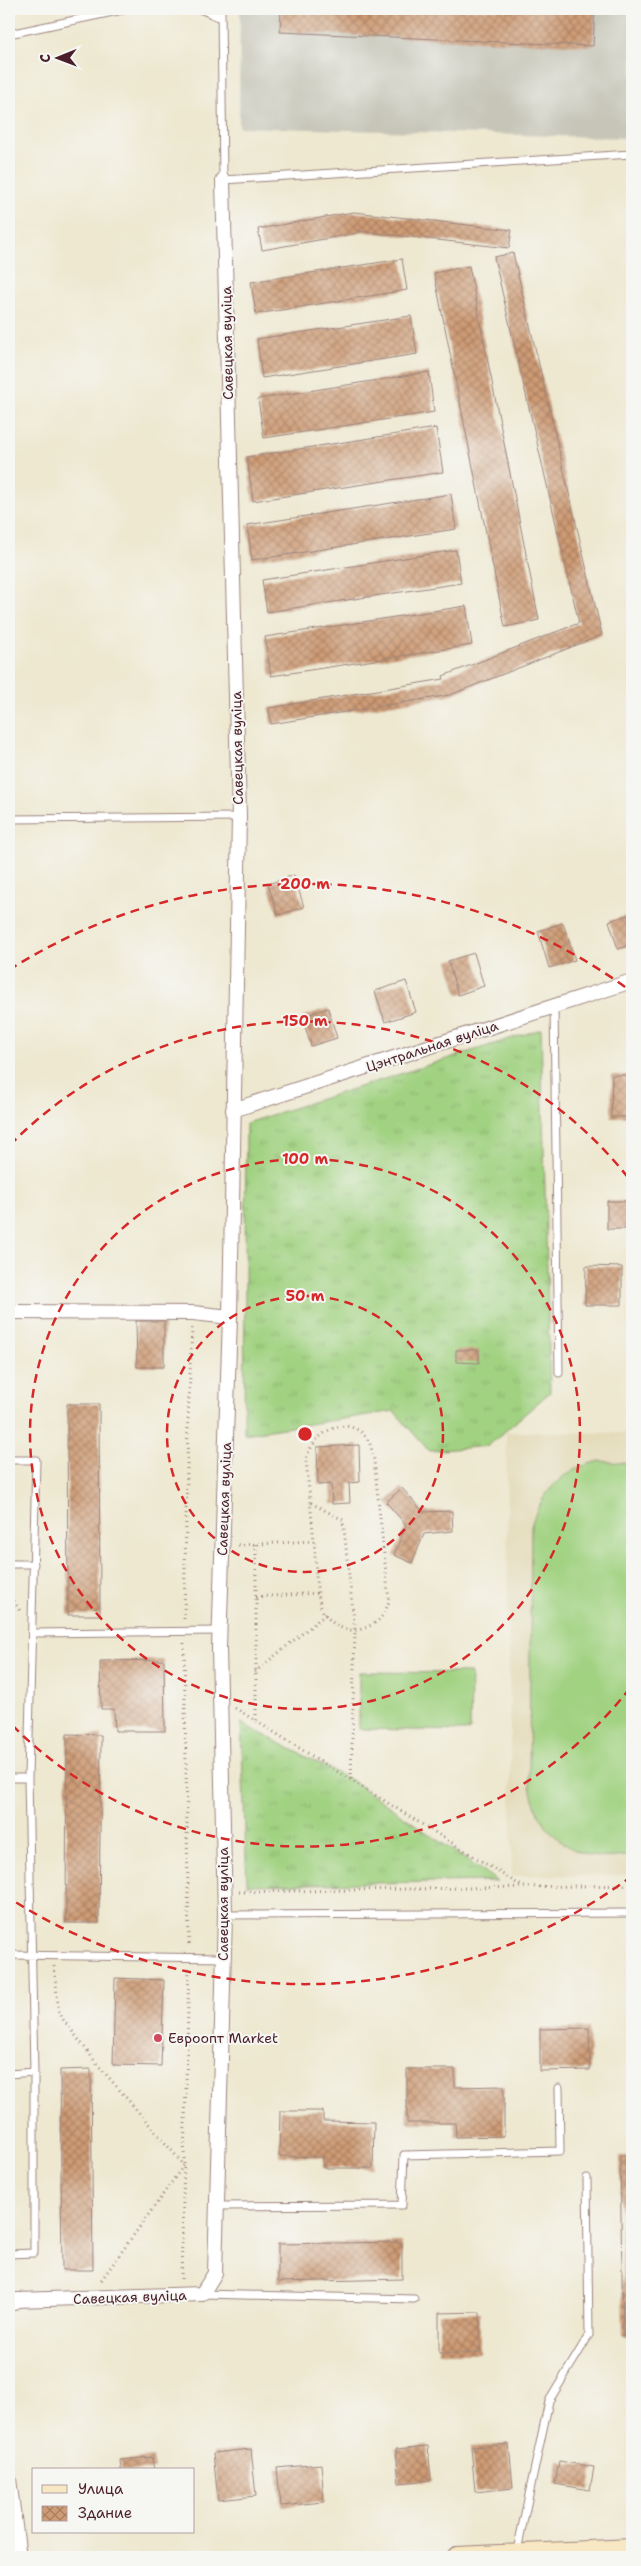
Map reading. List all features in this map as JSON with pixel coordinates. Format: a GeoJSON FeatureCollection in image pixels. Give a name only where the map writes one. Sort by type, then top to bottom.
{"type":"FeatureCollection","features":[{"type":"Feature","properties":{"kind":"street","name":"Савецкая вуліца"},"geometry":{"type":"LineString","coordinates":[[9,2305],[17,2300],[202,2294],[215,2273],[225,1915],[220,1631],[230,1317],[239,817],[222,180]]}},
{"type":"Feature","properties":{"kind":"street","name":"Цэнтральная вуліца"},"geometry":{"type":"LineString","coordinates":[[233,1110],[632,981]]}},
{"type":"Feature","properties":{"kind":"street"},"geometry":{"type":"LineString","coordinates":[[9,1312],[193,1313],[230,1317]]}},
{"type":"Feature","properties":{"kind":"street"},"geometry":{"type":"LineString","coordinates":[[9,2479],[18,2557]]}},
{"type":"Feature","properties":{"kind":"street"},"geometry":{"type":"LineString","coordinates":[[457,2557],[632,2548]]}},
{"type":"Feature","properties":{"kind":"lane"},"geometry":{"type":"LineString","coordinates":[[9,34],[127,9]]}},
{"type":"Feature","properties":{"kind":"lane"},"geometry":{"type":"LineString","coordinates":[[200,9],[221,18]]}},
{"type":"Feature","properties":{"kind":"lane"},"geometry":{"type":"LineString","coordinates":[[220,9],[222,180],[632,154]]}},
{"type":"Feature","properties":{"kind":"lane"},"geometry":{"type":"LineString","coordinates":[[9,819],[239,817]]}},
{"type":"Feature","properties":{"kind":"lane"},"geometry":{"type":"LineString","coordinates":[[554,1007],[559,1373]]}},
{"type":"Feature","properties":{"kind":"lane"},"geometry":{"type":"LineString","coordinates":[[9,1460],[36,1460],[28,1778],[30,1955],[34,2072],[34,2253],[9,2254]]}},
{"type":"Feature","properties":{"kind":"lane"},"geometry":{"type":"LineString","coordinates":[[9,1564],[34,1564]]}},
{"type":"Feature","properties":{"kind":"lane"},"geometry":{"type":"LineString","coordinates":[[33,1633],[220,1631]]}},
{"type":"Feature","properties":{"kind":"lane"},"geometry":{"type":"LineString","coordinates":[[9,1778],[28,1778]]}},
{"type":"Feature","properties":{"kind":"lane"},"geometry":{"type":"LineString","coordinates":[[225,1915],[632,1913]]}},
{"type":"Feature","properties":{"kind":"lane"},"geometry":{"type":"LineString","coordinates":[[9,1955],[224,1958]]}},
{"type":"Feature","properties":{"kind":"lane"},"geometry":{"type":"LineString","coordinates":[[9,2074],[34,2072]]}},
{"type":"Feature","properties":{"kind":"lane"},"geometry":{"type":"LineString","coordinates":[[216,2206],[402,2204],[404,2155],[560,2151],[559,2088]]}},
{"type":"Feature","properties":{"kind":"lane"},"geometry":{"type":"LineString","coordinates":[[517,2554],[549,2400],[589,2335],[587,2178]]}},
{"type":"Feature","properties":{"kind":"lane"},"geometry":{"type":"LineString","coordinates":[[202,2294],[414,2299]]}},
{"type":"Feature","properties":{"kind":"path"},"geometry":{"type":"LineString","coordinates":[[181,2295],[189,1957],[184,1631],[188,1420],[193,1313]]}},
{"type":"Feature","properties":{"kind":"path"},"geometry":{"type":"LineString","coordinates":[[339,1426],[352,1428],[364,1435],[371,1445],[374,1460],[389,1601],[385,1615],[379,1622],[355,1631],[343,1630],[326,1614],[322,1608],[319,1593],[314,1541],[306,1460],[309,1449],[327,1430],[339,1426]]}},
{"type":"Feature","properties":{"kind":"path"},"geometry":{"type":"LineString","coordinates":[[310,1503],[343,1520],[355,1631],[351,1780]]}},
{"type":"Feature","properties":{"kind":"path"},"geometry":{"type":"LineString","coordinates":[[222,1545],[314,1541]]}},
{"type":"Feature","properties":{"kind":"path"},"geometry":{"type":"LineString","coordinates":[[256,1544],[256,1721]]}},
{"type":"Feature","properties":{"kind":"path"},"geometry":{"type":"LineString","coordinates":[[256,1597],[319,1593]]}},
{"type":"Feature","properties":{"kind":"path"},"geometry":{"type":"LineString","coordinates":[[255,1672],[326,1614]]}},
{"type":"Feature","properties":{"kind":"path"},"geometry":{"type":"LineString","coordinates":[[220,1699],[523,1887]]}},
{"type":"Feature","properties":{"kind":"path"},"geometry":{"type":"LineString","coordinates":[[224,1893],[632,1885]]}},
{"type":"Feature","properties":{"kind":"path"},"geometry":{"type":"LineString","coordinates":[[53,1956],[59,2014],[98,2065],[184,2165]]}},
{"type":"Feature","properties":{"kind":"path"},"geometry":{"type":"LineString","coordinates":[[88,2298],[184,2165]]}},
{"type":"Feature","properties":{"kind":"shaded area"},"geometry":{"type":"Polygon","coordinates":[[[240,9],[632,9],[632,138],[239,127],[240,9]]]}},
{"type":"Feature","properties":{"kind":"shaded area"},"geometry":{"type":"Polygon","coordinates":[[[506,1432],[632,1433],[632,1875],[512,1876],[506,1432]]]}},
{"type":"Feature","properties":{"kind":"green space"},"geometry":{"type":"Polygon","coordinates":[[[541,1029],[550,1392],[488,1446],[429,1451],[394,1411],[244,1434],[246,1123],[541,1029]]]}},
{"type":"Feature","properties":{"kind":"green space"},"geometry":{"type":"Polygon","coordinates":[[[601,1461],[632,1464],[632,1854],[612,1857],[594,1856],[577,1851],[562,1842],[540,1816],[533,1798],[529,1779],[531,1526],[541,1502],[556,1483],[576,1469],[601,1461]]]}},
{"type":"Feature","properties":{"kind":"green space"},"geometry":{"type":"Polygon","coordinates":[[[359,1672],[471,1673],[470,1731],[359,1729],[359,1672]]]}},
{"type":"Feature","properties":{"kind":"green space"},"geometry":{"type":"Polygon","coordinates":[[[241,1723],[351,1780],[497,1881],[247,1885],[241,1723]]]}},
{"type":"Feature","properties":{"kind":"building"},"geometry":{"type":"Polygon","coordinates":[[[281,9],[595,9],[593,46],[280,32],[281,9]]]}},
{"type":"Feature","properties":{"kind":"building"},"geometry":{"type":"Polygon","coordinates":[[[354,212],[512,230],[509,248],[357,231],[358,233],[262,250],[258,229],[354,212]]]}},
{"type":"Feature","properties":{"kind":"building"},"geometry":{"type":"Polygon","coordinates":[[[513,253],[602,635],[450,695],[271,724],[269,708],[444,679],[443,676],[579,623],[494,257],[513,253]]]}},
{"type":"Feature","properties":{"kind":"building"},"geometry":{"type":"Polygon","coordinates":[[[402,259],[407,290],[256,314],[251,282],[402,259]]]}},
{"type":"Feature","properties":{"kind":"building"},"geometry":{"type":"Polygon","coordinates":[[[469,266],[539,620],[505,627],[434,273],[469,266]]]}},
{"type":"Feature","properties":{"kind":"building"},"geometry":{"type":"Polygon","coordinates":[[[411,316],[417,354],[262,378],[257,339],[411,316]]]}},
{"type":"Feature","properties":{"kind":"building"},"geometry":{"type":"Polygon","coordinates":[[[429,372],[434,412],[264,438],[258,399],[429,372]]]}},
{"type":"Feature","properties":{"kind":"building"},"geometry":{"type":"Polygon","coordinates":[[[436,428],[443,472],[253,501],[247,457],[436,428]]]}},
{"type":"Feature","properties":{"kind":"building"},"geometry":{"type":"Polygon","coordinates":[[[451,494],[456,529],[252,560],[247,525],[451,494]]]}},
{"type":"Feature","properties":{"kind":"building"},"geometry":{"type":"Polygon","coordinates":[[[456,550],[461,583],[267,612],[262,580],[456,550]]]}},
{"type":"Feature","properties":{"kind":"building"},"geometry":{"type":"Polygon","coordinates":[[[466,606],[472,645],[271,676],[265,637],[466,606]]]}},
{"type":"Feature","properties":{"kind":"building"},"geometry":{"type":"Polygon","coordinates":[[[294,875],[304,907],[278,915],[268,884],[294,875]]]}},
{"type":"Feature","properties":{"kind":"building"},"geometry":{"type":"Polygon","coordinates":[[[628,915],[632,928],[632,945],[618,949],[609,921],[628,915]]]}},
{"type":"Feature","properties":{"kind":"building"},"geometry":{"type":"Polygon","coordinates":[[[563,923],[575,960],[549,968],[538,931],[563,923]]]}},
{"type":"Feature","properties":{"kind":"building"},"geometry":{"type":"Polygon","coordinates":[[[474,953],[484,986],[458,995],[448,961],[474,953]]]}},
{"type":"Feature","properties":{"kind":"building"},"geometry":{"type":"Polygon","coordinates":[[[406,981],[416,1012],[385,1022],[375,991],[406,981]]]}},
{"type":"Feature","properties":{"kind":"building"},"geometry":{"type":"Polygon","coordinates":[[[328,1008],[337,1038],[311,1046],[302,1017],[328,1008]]]}},
{"type":"Feature","properties":{"kind":"building"},"geometry":{"type":"Polygon","coordinates":[[[612,1075],[632,1075],[632,1117],[611,1117],[612,1075]]]}},
{"type":"Feature","properties":{"kind":"building"},"geometry":{"type":"Polygon","coordinates":[[[607,1201],[632,1201],[632,1229],[607,1229],[607,1201]]]}},
{"type":"Feature","properties":{"kind":"building"},"geometry":{"type":"Polygon","coordinates":[[[586,1266],[622,1267],[622,1305],[585,1305],[586,1266]]]}},
{"type":"Feature","properties":{"kind":"building"},"geometry":{"type":"Polygon","coordinates":[[[136,1321],[164,1321],[164,1367],[137,1367],[136,1321]]]}},
{"type":"Feature","properties":{"kind":"building"},"geometry":{"type":"Polygon","coordinates":[[[456,1350],[479,1350],[479,1363],[456,1362],[456,1350]]]}},
{"type":"Feature","properties":{"kind":"building"},"geometry":{"type":"Polygon","coordinates":[[[67,1404],[99,1404],[100,1615],[68,1615],[67,1404]]]}},
{"type":"Feature","properties":{"kind":"building"},"geometry":{"type":"Polygon","coordinates":[[[359,1445],[360,1482],[349,1483],[350,1503],[332,1504],[331,1484],[318,1485],[317,1447],[359,1445]]]}},
{"type":"Feature","properties":{"kind":"building"},"geometry":{"type":"Polygon","coordinates":[[[402,1488],[423,1512],[452,1511],[453,1531],[424,1534],[412,1563],[394,1555],[406,1525],[386,1502],[402,1488]]]}},
{"type":"Feature","properties":{"kind":"building"},"geometry":{"type":"Polygon","coordinates":[[[164,1660],[165,1731],[115,1731],[114,1709],[101,1709],[100,1661],[164,1660]]]}},
{"type":"Feature","properties":{"kind":"building"},"geometry":{"type":"Polygon","coordinates":[[[67,1734],[101,1735],[99,1923],[66,1923],[67,1734]]]}},
{"type":"Feature","properties":{"kind":"building"},"geometry":{"type":"Polygon","coordinates":[[[115,1978],[164,1980],[161,2066],[113,2065],[115,1978]]]}},
{"type":"Feature","properties":{"kind":"building"},"geometry":{"type":"Polygon","coordinates":[[[589,2028],[590,2070],[540,2071],[540,2029],[589,2028]]]}},
{"type":"Feature","properties":{"kind":"building"},"geometry":{"type":"Polygon","coordinates":[[[91,2069],[93,2270],[62,2270],[60,2070],[91,2069]]]}},
{"type":"Feature","properties":{"kind":"building"},"geometry":{"type":"Polygon","coordinates":[[[407,2069],[455,2069],[455,2087],[504,2086],[504,2136],[456,2137],[455,2123],[407,2123],[407,2069]]]}},
{"type":"Feature","properties":{"kind":"building"},"geometry":{"type":"Polygon","coordinates":[[[280,2111],[323,2111],[323,2121],[374,2122],[373,2168],[323,2168],[323,2157],[279,2156],[280,2111]]]}},
{"type":"Feature","properties":{"kind":"building"},"geometry":{"type":"Polygon","coordinates":[[[620,2156],[632,2156],[632,2336],[623,2336],[620,2156]]]}},
{"type":"Feature","properties":{"kind":"building"},"geometry":{"type":"Polygon","coordinates":[[[402,2242],[402,2279],[278,2282],[278,2244],[402,2242]]]}},
{"type":"Feature","properties":{"kind":"building"},"geometry":{"type":"Polygon","coordinates":[[[480,2312],[480,2353],[439,2353],[439,2313],[480,2312]]]}},
{"type":"Feature","properties":{"kind":"building"},"geometry":{"type":"Polygon","coordinates":[[[509,2444],[513,2488],[475,2492],[471,2447],[509,2444]]]}},
{"type":"Feature","properties":{"kind":"building"},"geometry":{"type":"Polygon","coordinates":[[[428,2446],[431,2480],[399,2483],[396,2449],[428,2446]]]}},
{"type":"Feature","properties":{"kind":"building"},"geometry":{"type":"Polygon","coordinates":[[[251,2449],[256,2496],[218,2500],[213,2453],[251,2449]]]}},
{"type":"Feature","properties":{"kind":"building"},"geometry":{"type":"Polygon","coordinates":[[[152,2457],[154,2468],[121,2468],[120,2460],[152,2457]]]}},
{"type":"Feature","properties":{"kind":"building"},"geometry":{"type":"Polygon","coordinates":[[[559,2461],[594,2467],[590,2490],[555,2484],[559,2461]]]}},
{"type":"Feature","properties":{"kind":"building"},"geometry":{"type":"Polygon","coordinates":[[[321,2464],[324,2502],[281,2506],[277,2468],[321,2464]]]}},
{"type":"Feature","properties":{"kind":"place","name":"Евроопт Market"},"geometry":{"type":"Point","coordinates":[158,2038]}}]}
